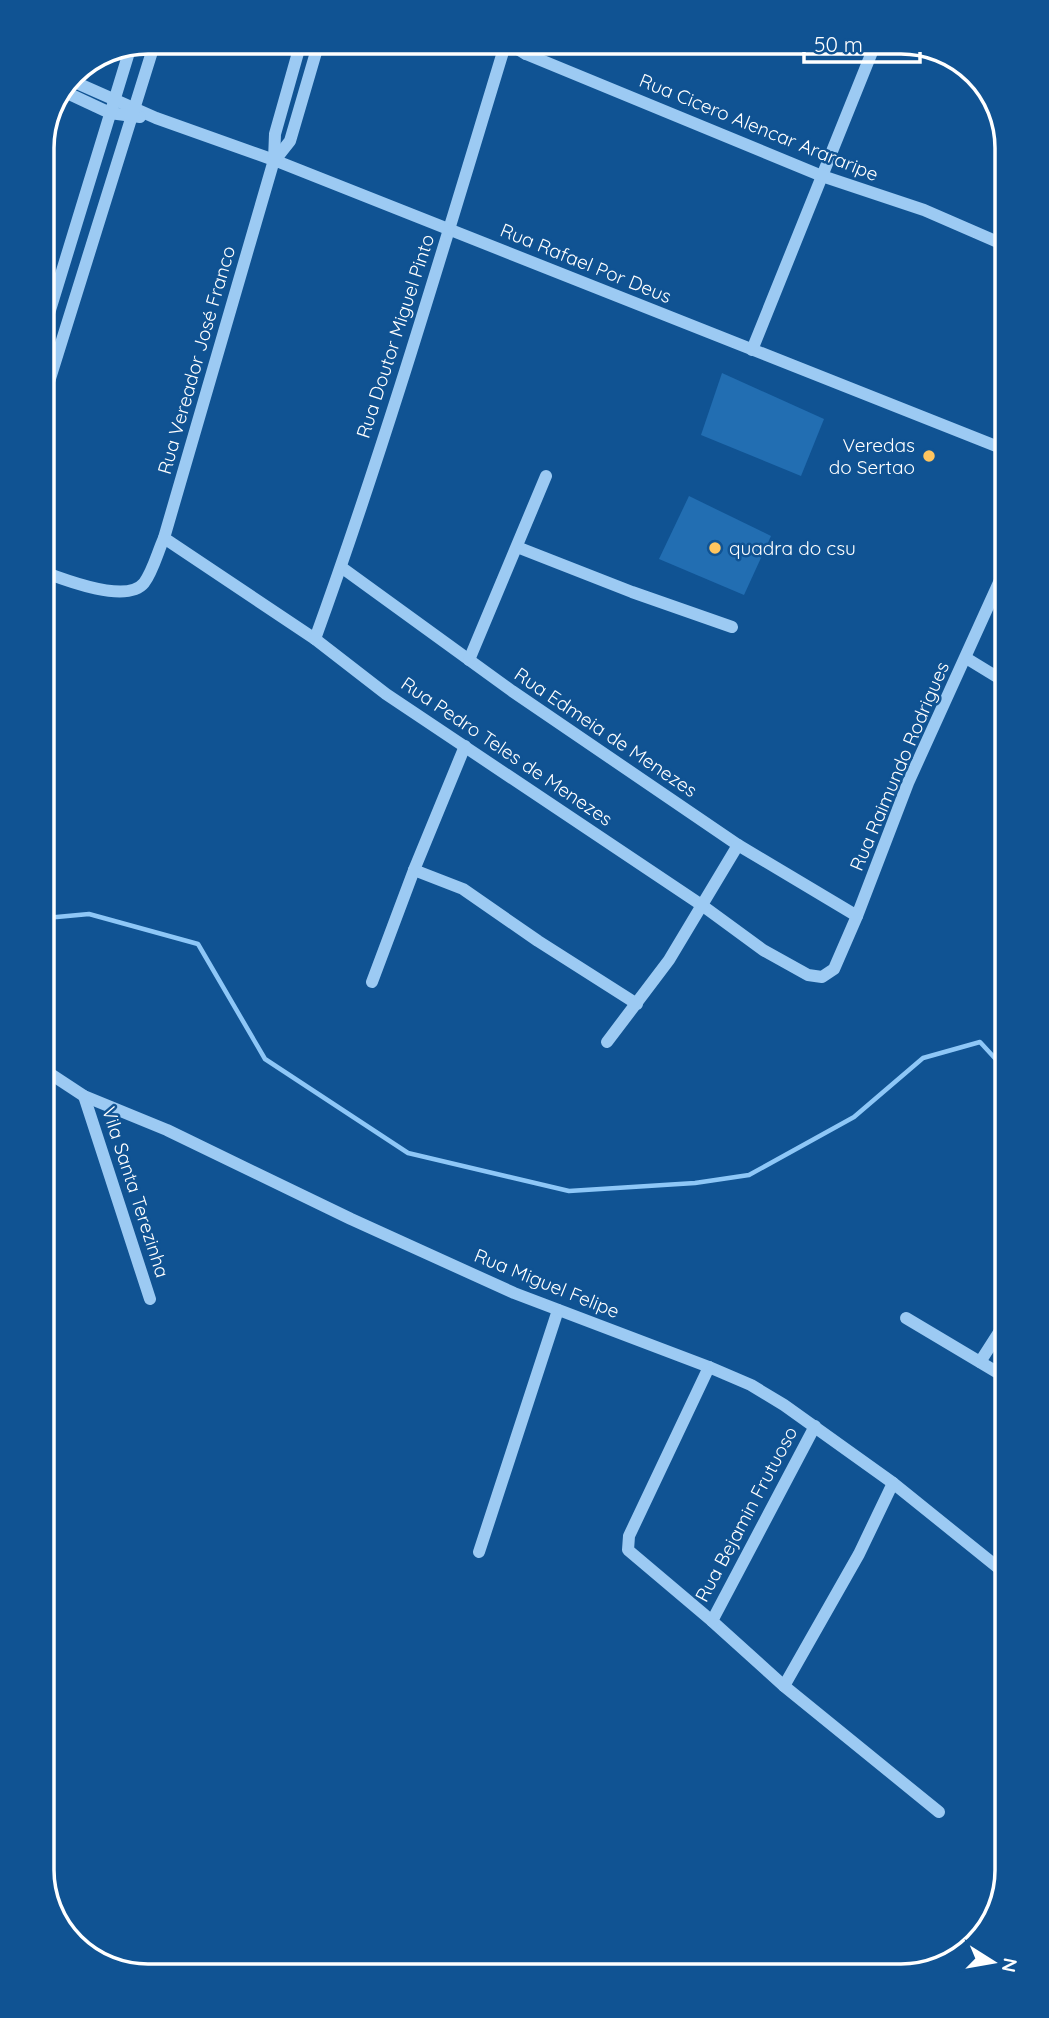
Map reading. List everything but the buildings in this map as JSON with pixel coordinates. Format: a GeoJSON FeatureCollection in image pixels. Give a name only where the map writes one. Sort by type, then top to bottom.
{"type":"FeatureCollection","features":[{"type":"Feature","properties":{"kind":"street"},"geometry":{"type":"LineString","coordinates":[[54,366],[151,54]]}},
{"type":"Feature","properties":{"kind":"street","name":"Rua Vereador José Franco"},"geometry":{"type":"LineString","coordinates":[[54,575],[97,588],[126,592],[135,590],[144,583],[164,538],[274,160],[275,134],[298,54]]}},
{"type":"Feature","properties":{"kind":"street","name":"Rua Vereador José Franco"},"geometry":{"type":"LineString","coordinates":[[274,160],[290,141],[315,54]]}},
{"type":"Feature","properties":{"kind":"street","name":"Rua Doutor Miguel Pinto"},"geometry":{"type":"LineString","coordinates":[[315,639],[341,567],[502,54]]}},
{"type":"Feature","properties":{"kind":"street","name":"Rua Cicero Alencar Arararipe"},"geometry":{"type":"LineString","coordinates":[[526,54],[822,176],[924,210],[995,241]]}},
{"type":"Feature","properties":{"kind":"street"},"geometry":{"type":"LineString","coordinates":[[752,350],[871,54]]}},
{"type":"Feature","properties":{"kind":"street"},"geometry":{"type":"LineString","coordinates":[[54,297],[128,57]]}},
{"type":"Feature","properties":{"kind":"street","name":"Rua Rafael Por Deus"},"geometry":{"type":"LineString","coordinates":[[80,84],[133,112]]}},
{"type":"Feature","properties":{"kind":"street","name":"Rua Rafael Por Deus"},"geometry":{"type":"LineString","coordinates":[[71,95],[110,113],[133,112],[156,118],[274,160],[995,446]]}},
{"type":"Feature","properties":{"kind":"street"},"geometry":{"type":"LineString","coordinates":[[469,660],[546,476]]}},
{"type":"Feature","properties":{"kind":"street","name":"Rua Pedro Teles de Menezes"},"geometry":{"type":"LineString","coordinates":[[164,538],[315,639],[386,694],[703,906],[763,950],[808,975],[822,977],[834,969]]}},
{"type":"Feature","properties":{"kind":"street"},"geometry":{"type":"LineString","coordinates":[[517,547],[732,627]]}},
{"type":"Feature","properties":{"kind":"street","name":"Rua Edmeia de Menezes"},"geometry":{"type":"LineString","coordinates":[[341,567],[469,660],[738,845],[858,916]]}},
{"type":"Feature","properties":{"kind":"street","name":"Rua Raimundo Rodrigues"},"geometry":{"type":"LineString","coordinates":[[834,969],[858,916],[908,783],[995,592]]}},
{"type":"Feature","properties":{"kind":"street"},"geometry":{"type":"LineString","coordinates":[[966,658],[995,676]]}},
{"type":"Feature","properties":{"kind":"street"},"geometry":{"type":"LineString","coordinates":[[372,982],[465,746]]}},
{"type":"Feature","properties":{"kind":"street"},"geometry":{"type":"LineString","coordinates":[[607,1042],[669,960],[738,845]]}},
{"type":"Feature","properties":{"kind":"street"},"geometry":{"type":"LineString","coordinates":[[414,870],[463,889],[637,1004]]}},
{"type":"Feature","properties":{"kind":"street","name":"Rua Miguel Felipe"},"geometry":{"type":"LineString","coordinates":[[54,1076],[84,1096],[167,1130],[351,1219],[558,1310],[751,1385],[893,1483],[995,1565]]}},
{"type":"Feature","properties":{"kind":"street","name":"Vila Santa Terezinha"},"geometry":{"type":"LineString","coordinates":[[84,1096],[150,1299]]}},
{"type":"Feature","properties":{"kind":"street"},"geometry":{"type":"LineString","coordinates":[[479,1552],[558,1310]]}},
{"type":"Feature","properties":{"kind":"street"},"geometry":{"type":"LineString","coordinates":[[906,1318],[995,1371]]}},
{"type":"Feature","properties":{"kind":"street"},"geometry":{"type":"LineString","coordinates":[[980,1362],[995,1338]]}},
{"type":"Feature","properties":{"kind":"street"},"geometry":{"type":"LineString","coordinates":[[709,1367],[629,1536],[628,1545],[632,1554],[712,1620],[784,1686],[939,1812]]}},
{"type":"Feature","properties":{"kind":"street","name":"Rua Bejamin Frutuoso"},"geometry":{"type":"LineString","coordinates":[[712,1620],[814,1426]]}},
{"type":"Feature","properties":{"kind":"street"},"geometry":{"type":"LineString","coordinates":[[784,1686],[848,1576],[893,1483]]}},
{"type":"Feature","properties":{"kind":"shaded area"},"geometry":{"type":"Polygon","coordinates":[[[722,373],[824,419],[801,476],[701,435],[722,373]]]}},
{"type":"Feature","properties":{"kind":"shaded area","name":"quadra do csu"},"geometry":{"type":"Polygon","coordinates":[[[689,496],[771,536],[744,595],[659,559],[689,496]]]}},
{"type":"Feature","properties":{"kind":"waterway"},"geometry":{"type":"LineString","coordinates":[[54,917],[89,914],[198,944],[265,1059],[408,1153],[569,1191],[695,1183],[749,1175],[854,1117],[923,1058],[980,1042],[995,1058]]}},
{"type":"Feature","properties":{"kind":"place","name":"Veredas do Sertao"},"geometry":{"type":"Point","coordinates":[929,456]}},
{"type":"Feature","properties":{"kind":"place","name":"quadra do csu"},"geometry":{"type":"Point","coordinates":[715,548]}}]}
